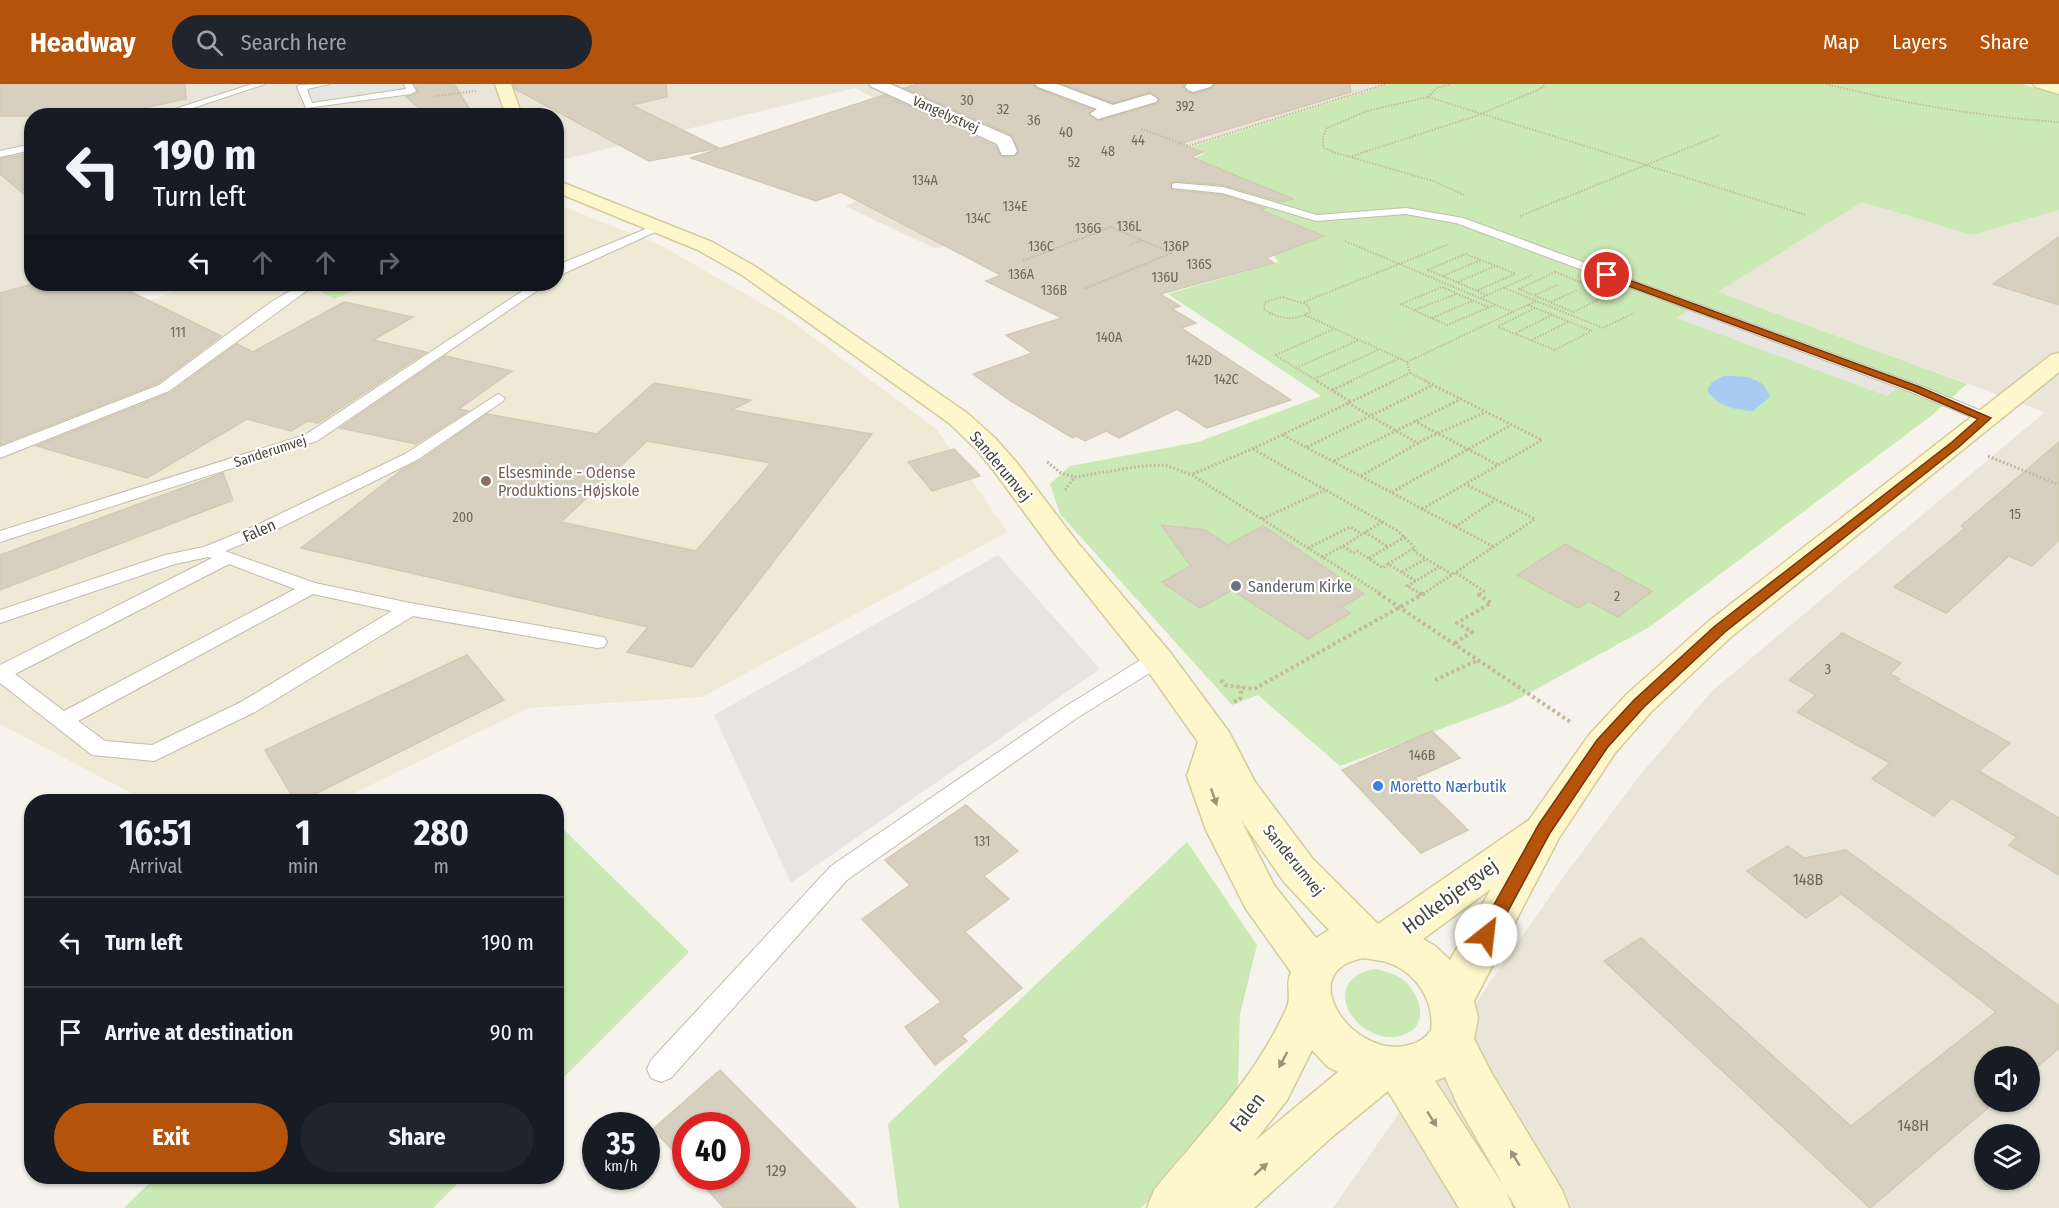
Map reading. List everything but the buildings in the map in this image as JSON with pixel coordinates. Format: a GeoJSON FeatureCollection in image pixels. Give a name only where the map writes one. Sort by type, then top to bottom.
{"type":"FeatureCollection","features":[{"type":"Feature","properties":{"kind":"street","name":"Vangelystvej"},"geometry":{"type":"LineString","coordinates":[[877,84],[1005,141],[1008,151]]}},
{"type":"Feature","properties":{"kind":"street"},"geometry":{"type":"LineString","coordinates":[[1043,84],[1105,112],[1150,99]]}},
{"type":"Feature","properties":{"kind":"street"},"geometry":{"type":"LineString","coordinates":[[2041,84],[2059,89]]}},
{"type":"Feature","properties":{"kind":"street"},"geometry":{"type":"LineString","coordinates":[[503,86],[512,108]]}},
{"type":"Feature","properties":{"kind":"street","name":"Sanderumvej"},"geometry":{"type":"LineString","coordinates":[[564,189],[705,246],[749,271],[958,418],[986,444],[1066,548],[1157,658],[1216,741],[1241,791],[1298,870],[1375,941]]}},
{"type":"Feature","properties":{"kind":"street","name":"Holkebjergvej"},"geometry":{"type":"LineString","coordinates":[[1451,1019],[1545,828],[1602,744],[1639,704],[1720,629],[2059,360]]}},
{"type":"Feature","properties":{"kind":"street"},"geometry":{"type":"LineString","coordinates":[[1216,741],[1206,776],[1225,830],[1312,988],[1320,1030],[1338,1048],[1358,1060],[1391,1069],[1420,1066],[1438,1056],[1451,1019]]}},
{"type":"Feature","properties":{"kind":"street","name":"Holkebjergvej"},"geometry":{"type":"LineString","coordinates":[[1375,941],[1545,828]]}},
{"type":"Feature","properties":{"kind":"street"},"geometry":{"type":"LineString","coordinates":[[1312,988],[1326,953],[1343,944],[1375,941],[1405,950],[1423,961],[1440,978],[1475,1090],[1544,1208]]}},
{"type":"Feature","properties":{"kind":"street","name":"Falen"},"geometry":{"type":"LineString","coordinates":[[1172,1208],[1270,1084],[1312,988]]}},
{"type":"Feature","properties":{"kind":"street"},"geometry":{"type":"LineString","coordinates":[[1217,1208],[1315,1120],[1391,1069]]}},
{"type":"Feature","properties":{"kind":"street"},"geometry":{"type":"LineString","coordinates":[[1391,1069],[1488,1208]]}},
{"type":"Feature","properties":{"kind":"lane"},"geometry":{"type":"LineString","coordinates":[[183,108],[261,84]]}},
{"type":"Feature","properties":{"kind":"lane"},"geometry":{"type":"LineString","coordinates":[[397,84],[326,89],[302,87],[309,106],[410,88]]}},
{"type":"Feature","properties":{"kind":"lane"},"geometry":{"type":"LineString","coordinates":[[0,154],[24,149]]}},
{"type":"Feature","properties":{"kind":"lane"},"geometry":{"type":"LineString","coordinates":[[1176,186],[1224,190],[1316,218],[1406,211],[1459,220],[1916,389],[1986,418]]}},
{"type":"Feature","properties":{"kind":"lane"},"geometry":{"type":"LineString","coordinates":[[564,268],[658,226]]}},
{"type":"Feature","properties":{"kind":"lane"},"geometry":{"type":"LineString","coordinates":[[0,453],[105,413],[164,387],[299,291]]}},
{"type":"Feature","properties":{"kind":"lane","name":"Sanderumvej"},"geometry":{"type":"LineString","coordinates":[[0,537],[311,438],[531,291]]}},
{"type":"Feature","properties":{"kind":"lane","name":"Falen"},"geometry":{"type":"LineString","coordinates":[[0,617],[171,559],[209,551],[261,530],[411,457],[498,398]]}},
{"type":"Feature","properties":{"kind":"lane"},"geometry":{"type":"LineString","coordinates":[[209,551],[311,588],[410,609],[597,642]]}},
{"type":"Feature","properties":{"kind":"lane"},"geometry":{"type":"LineString","coordinates":[[227,558],[1,673],[100,749],[154,753],[248,707],[410,609]]}},
{"type":"Feature","properties":{"kind":"lane"},"geometry":{"type":"LineString","coordinates":[[63,720],[311,588]]}},
{"type":"Feature","properties":{"kind":"lane"},"geometry":{"type":"LineString","coordinates":[[661,1069],[839,873],[1070,713],[1157,658]]}},
{"type":"Feature","properties":{"kind":"path"},"geometry":{"type":"LineString","coordinates":[[1105,112],[1189,146],[1384,84]]}},
{"type":"Feature","properties":{"kind":"path"},"geometry":{"type":"LineString","coordinates":[[1428,97],[1437,88],[1451,84]]}},
{"type":"Feature","properties":{"kind":"path"},"geometry":{"type":"LineString","coordinates":[[1349,157],[1476,116],[1540,89],[1546,84]]}},
{"type":"Feature","properties":{"kind":"path"},"geometry":{"type":"LineString","coordinates":[[1826,84],[1879,97],[2003,119],[2059,122]]}},
{"type":"Feature","properties":{"kind":"path"},"geometry":{"type":"LineString","coordinates":[[410,88],[433,97],[503,86]]}},
{"type":"Feature","properties":{"kind":"path"},"geometry":{"type":"LineString","coordinates":[[1459,220],[1473,215],[1476,202],[1433,181],[1349,157],[1323,147],[1323,137],[1327,128],[1367,111],[1428,97],[1806,215]]}},
{"type":"Feature","properties":{"kind":"path"},"geometry":{"type":"LineString","coordinates":[[1304,302],[1310,309],[1305,315],[1294,318],[1279,317],[1267,312],[1263,305],[1270,300],[1283,297],[1304,302],[1720,135]]}},
{"type":"Feature","properties":{"kind":"path"},"geometry":{"type":"LineString","coordinates":[[1316,218],[1317,229],[1513,312]]}},
{"type":"Feature","properties":{"kind":"path"},"geometry":{"type":"LineString","coordinates":[[1023,261],[1111,227],[1172,253],[1084,290]]}},
{"type":"Feature","properties":{"kind":"path"},"geometry":{"type":"LineString","coordinates":[[1130,245],[1142,240]]}},
{"type":"Feature","properties":{"kind":"path"},"geometry":{"type":"LineString","coordinates":[[1477,291],[1516,274],[1466,254],[1428,270],[1458,282],[1477,291],[1487,295]]}},
{"type":"Feature","properties":{"kind":"path"},"geometry":{"type":"LineString","coordinates":[[1442,276],[1481,260]]}},
{"type":"Feature","properties":{"kind":"path"},"geometry":{"type":"LineString","coordinates":[[1481,298],[1567,260]]}},
{"type":"Feature","properties":{"kind":"path"},"geometry":{"type":"LineString","coordinates":[[1458,282],[1495,266]]}},
{"type":"Feature","properties":{"kind":"path"},"geometry":{"type":"LineString","coordinates":[[1519,289],[1555,272]]}},
{"type":"Feature","properties":{"kind":"path"},"geometry":{"type":"LineString","coordinates":[[1534,296],[1572,279]]}},
{"type":"Feature","properties":{"kind":"path"},"geometry":{"type":"LineString","coordinates":[[1510,285],[1573,312],[1610,294]]}},
{"type":"Feature","properties":{"kind":"path"},"geometry":{"type":"LineString","coordinates":[[1550,302],[1588,285]]}},
{"type":"Feature","properties":{"kind":"path"},"geometry":{"type":"LineString","coordinates":[[1488,308],[1442,287],[1400,304],[1447,325],[1496,305]]}},
{"type":"Feature","properties":{"kind":"path"},"geometry":{"type":"LineString","coordinates":[[1504,288],[1603,328],[1667,297]]}},
{"type":"Feature","properties":{"kind":"path"},"geometry":{"type":"LineString","coordinates":[[1415,311],[1456,294]]}},
{"type":"Feature","properties":{"kind":"path"},"geometry":{"type":"LineString","coordinates":[[1431,318],[1473,301]]}},
{"type":"Feature","properties":{"kind":"path"},"geometry":{"type":"LineString","coordinates":[[1407,362],[1536,301]]}},
{"type":"Feature","properties":{"kind":"path"},"geometry":{"type":"LineString","coordinates":[[1527,305],[1536,308],[1569,321],[1592,331],[1555,350],[1498,327],[1536,308]]}},
{"type":"Feature","properties":{"kind":"path"},"geometry":{"type":"LineString","coordinates":[[1305,315],[1400,358],[1407,362],[1410,373],[1542,440],[1422,509]]}},
{"type":"Feature","properties":{"kind":"path"},"geometry":{"type":"LineString","coordinates":[[1515,334],[1553,315]]}},
{"type":"Feature","properties":{"kind":"path"},"geometry":{"type":"LineString","coordinates":[[1532,341],[1569,321]]}},
{"type":"Feature","properties":{"kind":"path"},"geometry":{"type":"LineString","coordinates":[[1334,329],[1275,355],[1420,444]]}},
{"type":"Feature","properties":{"kind":"path"},"geometry":{"type":"LineString","coordinates":[[1295,368],[1359,340]]}},
{"type":"Feature","properties":{"kind":"path"},"geometry":{"type":"LineString","coordinates":[[1313,380],[1379,349]]}},
{"type":"Feature","properties":{"kind":"path"},"geometry":{"type":"LineString","coordinates":[[1331,391],[1400,358]]}},
{"type":"Feature","properties":{"kind":"path"},"geometry":{"type":"LineString","coordinates":[[1192,475],[1253,449],[1410,373]]}},
{"type":"Feature","properties":{"kind":"path"},"geometry":{"type":"LineString","coordinates":[[1307,447],[1434,385]]}},
{"type":"Feature","properties":{"kind":"path"},"geometry":{"type":"LineString","coordinates":[[1333,461],[1461,399]]}},
{"type":"Feature","properties":{"kind":"path"},"geometry":{"type":"LineString","coordinates":[[1361,476],[1437,433],[1486,412]]}},
{"type":"Feature","properties":{"kind":"path"},"geometry":{"type":"LineString","coordinates":[[1414,421],[1498,465]]}},
{"type":"Feature","properties":{"kind":"path"},"geometry":{"type":"LineString","coordinates":[[1392,492],[1511,424]]}},
{"type":"Feature","properties":{"kind":"path"},"geometry":{"type":"LineString","coordinates":[[1282,435],[1494,547]]}},
{"type":"Feature","properties":{"kind":"path"},"geometry":{"type":"LineString","coordinates":[[1956,444],[2059,485]]}},
{"type":"Feature","properties":{"kind":"path"},"geometry":{"type":"LineString","coordinates":[[1253,449],[1382,522],[1406,537],[1415,548],[1415,552],[1484,591],[1479,595],[1491,603],[1457,623],[1472,632],[1455,643]]}},
{"type":"Feature","properties":{"kind":"path"},"geometry":{"type":"LineString","coordinates":[[1047,462],[1061,472],[1075,477],[1142,466],[1165,465],[1192,475],[1399,606],[1602,744]]}},
{"type":"Feature","properties":{"kind":"path"},"geometry":{"type":"LineString","coordinates":[[1254,689],[1399,606],[1422,596],[1535,519],[1465,484]]}},
{"type":"Feature","properties":{"kind":"path"},"geometry":{"type":"LineString","coordinates":[[1262,519],[1325,490]]}},
{"type":"Feature","properties":{"kind":"path"},"geometry":{"type":"LineString","coordinates":[[1455,527],[1496,500]]}},
{"type":"Feature","properties":{"kind":"path"},"geometry":{"type":"LineString","coordinates":[[1322,557],[1382,522]]}},
{"type":"Feature","properties":{"kind":"path"},"geometry":{"type":"LineString","coordinates":[[1308,548],[1350,527],[1389,547]]}},
{"type":"Feature","properties":{"kind":"path"},"geometry":{"type":"LineString","coordinates":[[1369,558],[1406,537]]}},
{"type":"Feature","properties":{"kind":"path"},"geometry":{"type":"LineString","coordinates":[[1343,546],[1369,558],[1383,568],[1415,548]]}},
{"type":"Feature","properties":{"kind":"path"},"geometry":{"type":"LineString","coordinates":[[1402,572],[1427,559]]}},
{"type":"Feature","properties":{"kind":"path"},"geometry":{"type":"LineString","coordinates":[[1388,564],[1416,580]]}},
{"type":"Feature","properties":{"kind":"path"},"geometry":{"type":"LineString","coordinates":[[1422,596],[1407,586],[1439,567]]}},
{"type":"Feature","properties":{"kind":"path"},"geometry":{"type":"LineString","coordinates":[[1435,680],[1479,659]]}},
{"type":"Feature","properties":{"kind":"path"},"geometry":{"type":"LineString","coordinates":[[1240,699],[1242,687]]}},
{"type":"Feature","properties":{"kind":"shaded area"},"geometry":{"type":"Polygon","coordinates":[[[0,84],[1390,84],[1191,146],[1190,160],[936,249],[845,206],[978,152],[855,88],[564,159],[564,108],[24,108],[24,291],[134,291],[0,333],[0,84]]]}},
{"type":"Feature","properties":{"kind":"shaded area"},"geometry":{"type":"Polygon","coordinates":[[[338,84],[398,84],[401,91],[312,104],[308,88],[338,84]]]}},
{"type":"Feature","properties":{"kind":"shaded area"},"geometry":{"type":"Polygon","coordinates":[[[1862,202],[1972,235],[2059,210],[2059,1208],[1333,1208],[1567,872],[1640,775],[1712,691],[2045,412],[1717,292],[1862,202]]]}},
{"type":"Feature","properties":{"kind":"shaded area","name":"Elsesminde - Odense Produktions-Højskole"},"geometry":{"type":"Polygon","coordinates":[[[564,207],[662,246],[787,318],[937,430],[1007,532],[702,697],[528,708],[352,794],[133,794],[0,724],[0,335],[154,299],[177,291],[564,291],[564,207]]]}},
{"type":"Feature","properties":{"kind":"shaded area"},"geometry":{"type":"Polygon","coordinates":[[[1689,310],[1897,388],[1887,396],[1676,318],[1689,310]]]}},
{"type":"Feature","properties":{"kind":"shaded area"},"geometry":{"type":"Polygon","coordinates":[[[998,555],[1100,669],[791,883],[714,715],[998,555]]]}},
{"type":"Feature","properties":{"kind":"green space"},"geometry":{"type":"Polygon","coordinates":[[[1390,84],[2022,84],[2059,95],[2059,210],[1972,235],[1862,202],[1718,292],[1967,384],[1931,416],[1651,626],[1511,703],[1340,766],[1258,695],[1232,705],[1060,514],[1050,484],[1070,466],[1198,442],[1321,396],[1168,294],[1278,262],[1269,246],[1113,185],[1205,154],[1190,147],[1390,84]]]}},
{"type":"Feature","properties":{"kind":"green space"},"geometry":{"type":"Polygon","coordinates":[[[320,291],[354,291],[334,299],[320,291]]]}},
{"type":"Feature","properties":{"kind":"green space"},"geometry":{"type":"Polygon","coordinates":[[[564,830],[689,952],[564,1077],[564,830]]]}},
{"type":"Feature","properties":{"kind":"green space"},"geometry":{"type":"Polygon","coordinates":[[[1187,842],[1257,945],[1240,1014],[1237,1114],[1141,1208],[899,1208],[888,1124],[1187,842]]]}},
{"type":"Feature","properties":{"kind":"green space"},"geometry":{"type":"Polygon","coordinates":[[[1375,969],[1401,978],[1414,992],[1418,1000],[1420,1018],[1410,1032],[1400,1036],[1384,1037],[1370,1032],[1357,1022],[1349,1010],[1345,997],[1348,985],[1357,975],[1375,969]]]}},
{"type":"Feature","properties":{"kind":"green space"},"geometry":{"type":"Polygon","coordinates":[[[149,1184],[457,1184],[433,1208],[124,1208],[149,1184]]]}},
{"type":"Feature","properties":{"kind":"water"},"geometry":{"type":"Polygon","coordinates":[[[1723,376],[1743,377],[1758,381],[1771,396],[1753,411],[1727,406],[1716,400],[1707,390],[1712,382],[1723,376]]]}},
{"type":"Feature","properties":{"kind":"place","name":"Elsesminde - Odense Produktions-Højskole"},"geometry":{"type":"Point","coordinates":[486,481]}},
{"type":"Feature","properties":{"kind":"place","name":"Sanderum Kirke"},"geometry":{"type":"Point","coordinates":[1236,586]}},
{"type":"Feature","properties":{"kind":"place","name":"Moretto Nærbutik"},"geometry":{"type":"Point","coordinates":[1378,786]}},
{"type":"Feature","properties":{"kind":"route"},"geometry":{"type":"LineString","coordinates":[[1486,935],[1545,828],[1602,744],[1639,704],[1720,629],[1986,418],[1916,389],[1607,275]]}}]}
